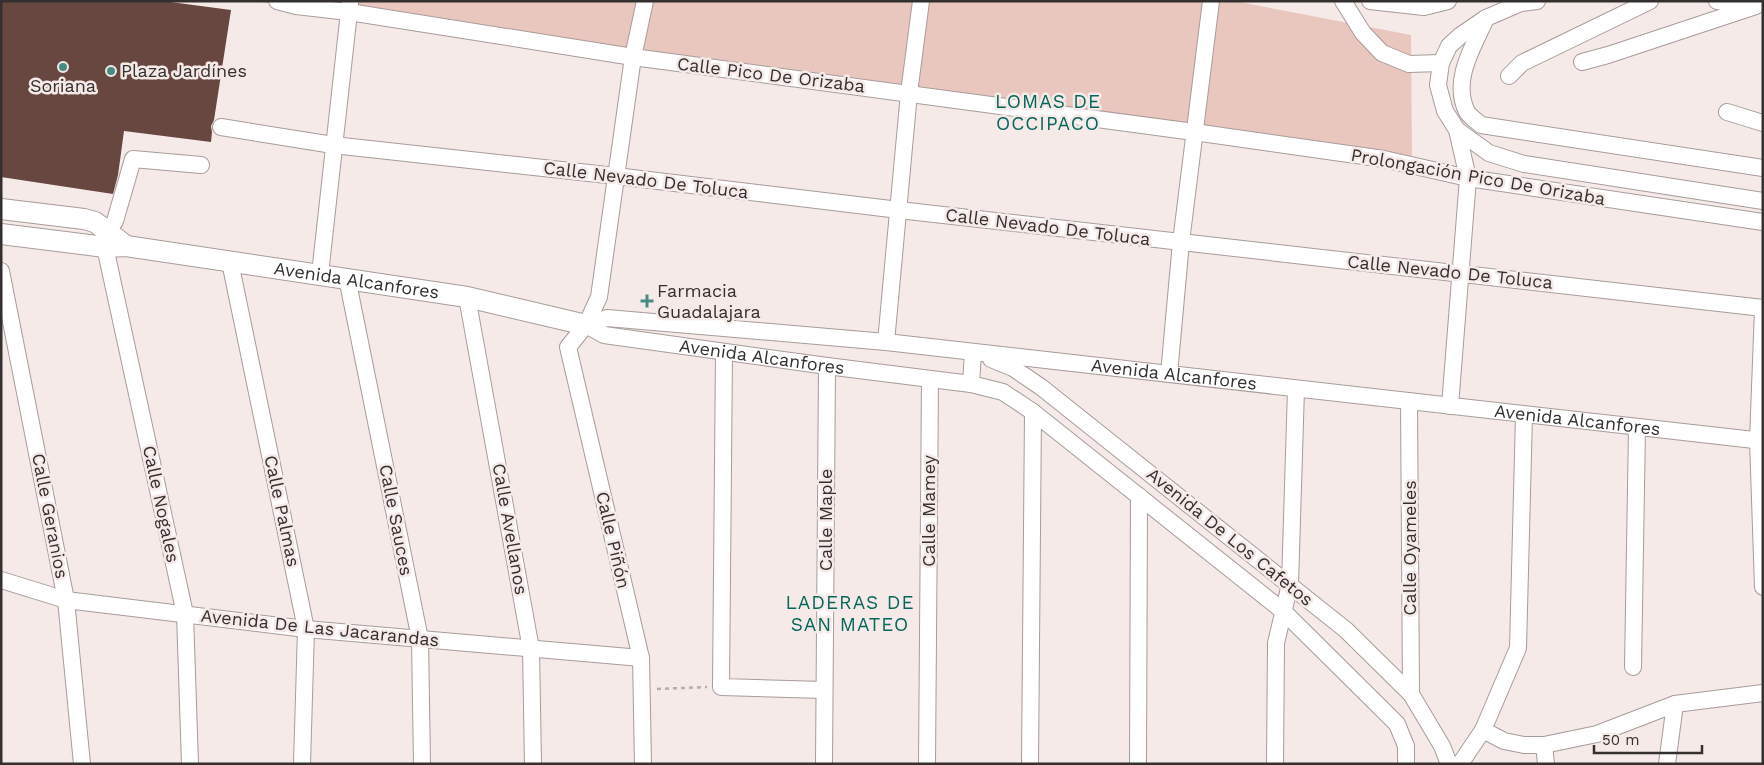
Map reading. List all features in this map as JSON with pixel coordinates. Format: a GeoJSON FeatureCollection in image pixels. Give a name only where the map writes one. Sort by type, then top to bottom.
{"type":"FeatureCollection","features":[{"type":"Feature","properties":{"kind":"main road","name":"Avenida Alcanfores"},"geometry":{"type":"LineString","coordinates":[[1,209],[84,218],[95,222],[106,239],[126,246],[467,297],[586,325]]}},
{"type":"Feature","properties":{"kind":"main road"},"geometry":{"type":"LineString","coordinates":[[1,234],[106,239]]}},
{"type":"Feature","properties":{"kind":"street","name":"Calle Pico De Orizaba"},"geometry":{"type":"LineString","coordinates":[[277,1],[296,6],[349,7],[633,57],[1194,132]]}},
{"type":"Feature","properties":{"kind":"street"},"geometry":{"type":"LineString","coordinates":[[586,325],[598,297],[633,57],[645,1]]}},
{"type":"Feature","properties":{"kind":"street"},"geometry":{"type":"LineString","coordinates":[[886,342],[909,93],[921,1]]}},
{"type":"Feature","properties":{"kind":"street"},"geometry":{"type":"LineString","coordinates":[[1169,374],[1181,242],[1211,1]]}},
{"type":"Feature","properties":{"kind":"street"},"geometry":{"type":"LineString","coordinates":[[1343,1],[1363,33],[1382,53],[1409,64],[1441,63]]}},
{"type":"Feature","properties":{"kind":"street"},"geometry":{"type":"LineString","coordinates":[[1370,1],[1424,6],[1448,1]]}},
{"type":"Feature","properties":{"kind":"street"},"geometry":{"type":"LineString","coordinates":[[1450,406],[1468,178],[1457,130],[1446,111],[1438,85],[1441,63],[1449,46],[1461,35],[1486,18],[1521,4],[1537,1]]}},
{"type":"Feature","properties":{"kind":"street"},"geometry":{"type":"LineString","coordinates":[[1509,76],[1522,63],[1650,1]]}},
{"type":"Feature","properties":{"kind":"street"},"geometry":{"type":"LineString","coordinates":[[1718,1],[1759,6]]}},
{"type":"Feature","properties":{"kind":"street"},"geometry":{"type":"LineString","coordinates":[[1582,62],[1608,56],[1759,6]]}},
{"type":"Feature","properties":{"kind":"street"},"geometry":{"type":"LineString","coordinates":[[320,274],[349,7]]}},
{"type":"Feature","properties":{"kind":"street"},"geometry":{"type":"LineString","coordinates":[[1486,18],[1463,70],[1462,95],[1467,113],[1481,126],[1763,168]]}},
{"type":"Feature","properties":{"kind":"street"},"geometry":{"type":"LineString","coordinates":[[1727,112],[1763,123]]}},
{"type":"Feature","properties":{"kind":"street","name":"Calle Nevado De Toluca"},"geometry":{"type":"LineString","coordinates":[[221,128],[333,145],[1763,309]]}},
{"type":"Feature","properties":{"kind":"street","name":"Prolongación Pico De Orizaba"},"geometry":{"type":"LineString","coordinates":[[1457,130],[1489,152],[1524,164],[1763,200]]}},
{"type":"Feature","properties":{"kind":"street","name":"Prolongación Pico De Orizaba"},"geometry":{"type":"LineString","coordinates":[[1194,132],[1384,160],[1468,178],[1763,223]]}},
{"type":"Feature","properties":{"kind":"street"},"geometry":{"type":"LineString","coordinates":[[106,239],[115,221],[133,159],[201,165]]}},
{"type":"Feature","properties":{"kind":"street","name":"Calle Nogales"},"geometry":{"type":"LineString","coordinates":[[106,239],[185,614],[190,764]]}},
{"type":"Feature","properties":{"kind":"street","name":"Calle Palmas"},"geometry":{"type":"LineString","coordinates":[[230,262],[306,629],[302,764]]}},
{"type":"Feature","properties":{"kind":"street","name":"Calle Geranios"},"geometry":{"type":"LineString","coordinates":[[1,271],[66,600],[82,764]]}},
{"type":"Feature","properties":{"kind":"street","name":"Calle Sauces"},"geometry":{"type":"LineString","coordinates":[[347,278],[420,639],[422,764]]}},
{"type":"Feature","properties":{"kind":"street","name":"Calle Avellanos"},"geometry":{"type":"LineString","coordinates":[[467,297],[531,648],[533,764]]}},
{"type":"Feature","properties":{"kind":"street"},"geometry":{"type":"LineString","coordinates":[[1763,309],[1760,440],[1763,587]]}},
{"type":"Feature","properties":{"kind":"street","name":"Avenida Alcanfores"},"geometry":{"type":"LineString","coordinates":[[586,325],[606,318],[886,342],[1637,428],[1760,440]]}},
{"type":"Feature","properties":{"kind":"street","name":"Avenida Alcanfores"},"geometry":{"type":"LineString","coordinates":[[586,325],[604,335],[971,384]]}},
{"type":"Feature","properties":{"kind":"street","name":"Calle Piñón"},"geometry":{"type":"LineString","coordinates":[[586,325],[568,347],[641,658],[643,764]]}},
{"type":"Feature","properties":{"kind":"street"},"geometry":{"type":"LineString","coordinates":[[724,352],[721,686],[824,690]]}},
{"type":"Feature","properties":{"kind":"street"},"geometry":{"type":"LineString","coordinates":[[971,384],[973,352]]}},
{"type":"Feature","properties":{"kind":"street","name":"Avenida De Los Cafetos"},"geometry":{"type":"LineString","coordinates":[[973,352],[1014,368],[1041,387],[1346,630],[1411,694],[1442,746],[1449,764]]}},
{"type":"Feature","properties":{"kind":"street","name":"Calle Maple"},"geometry":{"type":"LineString","coordinates":[[824,764],[827,366]]}},
{"type":"Feature","properties":{"kind":"street","name":"Calle Mamey"},"geometry":{"type":"LineString","coordinates":[[927,764],[930,379]]}},
{"type":"Feature","properties":{"kind":"street","name":"Avenida De Los Cafetos"},"geometry":{"type":"LineString","coordinates":[[971,384],[1002,392],[1033,412],[1283,611],[1397,724],[1406,746],[1406,764]]}},
{"type":"Feature","properties":{"kind":"street"},"geometry":{"type":"LineString","coordinates":[[1275,764],[1276,642],[1290,584],[1296,389]]}},
{"type":"Feature","properties":{"kind":"street","name":"Calle Oyameles"},"geometry":{"type":"LineString","coordinates":[[1409,401],[1411,694]]}},
{"type":"Feature","properties":{"kind":"street"},"geometry":{"type":"LineString","coordinates":[[1030,764],[1033,412]]}},
{"type":"Feature","properties":{"kind":"street"},"geometry":{"type":"LineString","coordinates":[[1460,764],[1483,730],[1518,648],[1524,414]]}},
{"type":"Feature","properties":{"kind":"street"},"geometry":{"type":"LineString","coordinates":[[1633,667],[1637,428]]}},
{"type":"Feature","properties":{"kind":"street"},"geometry":{"type":"LineString","coordinates":[[1138,764],[1139,496]]}},
{"type":"Feature","properties":{"kind":"street","name":"Avenida De Las Jacarandas"},"geometry":{"type":"LineString","coordinates":[[1,580],[66,600],[306,629],[641,658]]}},
{"type":"Feature","properties":{"kind":"street"},"geometry":{"type":"LineString","coordinates":[[1483,730],[1504,741],[1524,745],[1544,745],[1597,734],[1676,704],[1763,693]]}},
{"type":"Feature","properties":{"kind":"street"},"geometry":{"type":"LineString","coordinates":[[1668,764],[1676,704]]}},
{"type":"Feature","properties":{"kind":"street"},"geometry":{"type":"LineString","coordinates":[[1544,745],[1546,764]]}},
{"type":"Feature","properties":{"kind":"path"},"geometry":{"type":"LineString","coordinates":[[642,690],[721,686]]}},
{"type":"Feature","properties":{"kind":"shaded area"},"geometry":{"type":"Polygon","coordinates":[[[253,1],[1234,1],[1411,35],[1412,156],[253,1]]]}},
{"type":"Feature","properties":{"kind":"building","name":"Plaza Jardínes"},"geometry":{"type":"Polygon","coordinates":[[[1,1],[163,1],[231,10],[214,120],[211,126],[211,142],[124,131],[118,175],[113,194],[1,177],[1,1]]]}},
{"type":"Feature","properties":{"kind":"place","name":"Soriana"},"geometry":{"type":"Point","coordinates":[63,67]}},
{"type":"Feature","properties":{"kind":"place","name":"Plaza Jardínes"},"geometry":{"type":"Point","coordinates":[111,71]}},
{"type":"Feature","properties":{"kind":"place","name":"Farmacia Guadalajara"},"geometry":{"type":"Point","coordinates":[647,301]}},
{"type":"Feature","properties":{"kind":"district","name":"LOMAS DE OCCIPACO"},"geometry":{"type":"Point","coordinates":[1048,112]}},
{"type":"Feature","properties":{"kind":"district","name":"LADERAS DE SAN MATEO"},"geometry":{"type":"Point","coordinates":[850,613]}}]}
